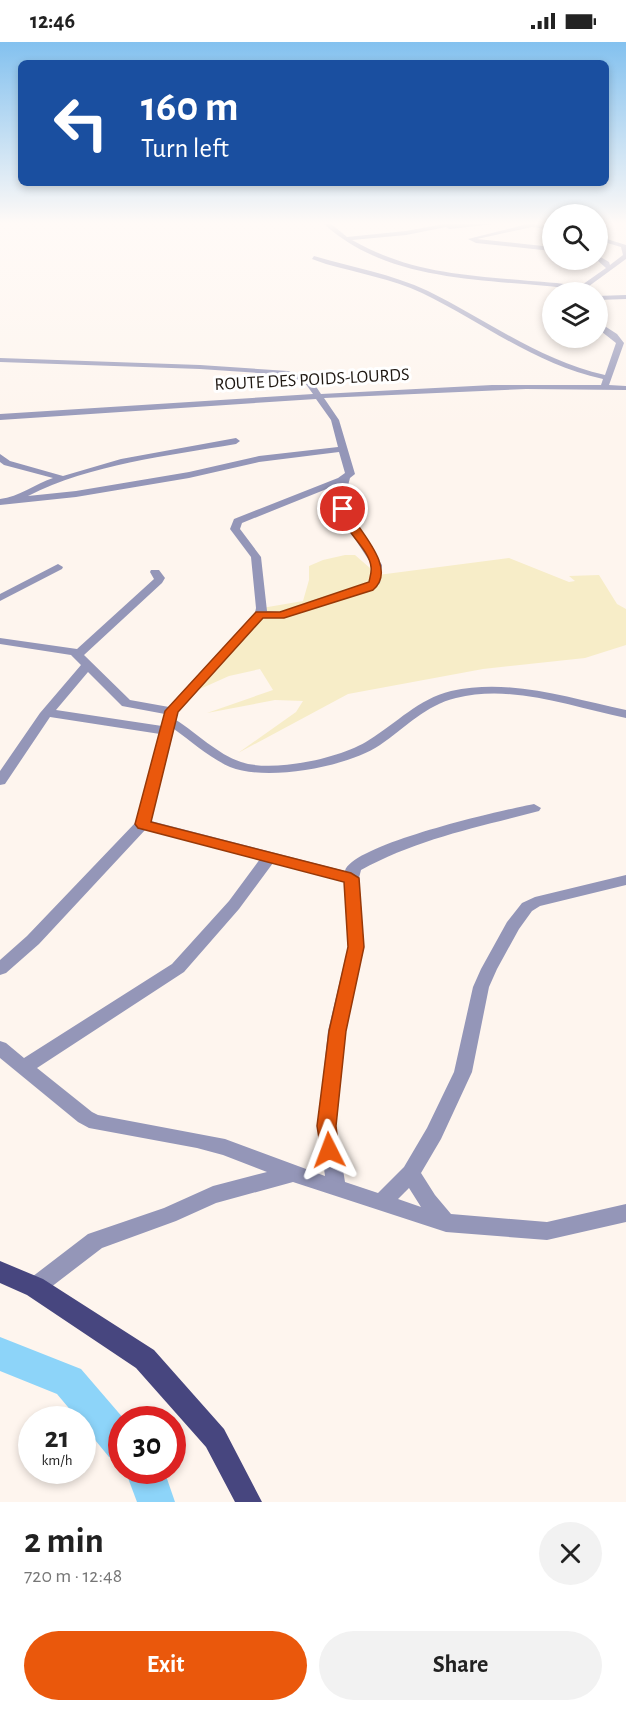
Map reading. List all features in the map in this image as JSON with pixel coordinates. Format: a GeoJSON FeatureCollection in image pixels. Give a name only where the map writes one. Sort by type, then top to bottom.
{"type":"FeatureCollection","features":[{"type":"Feature","properties":{"kind":"main road"},"geometry":{"type":"LineString","coordinates":[[0,1272],[35,1287],[145,1359],[215,1438],[249,1502]]}},
{"type":"Feature","properties":{"kind":"street"},"geometry":{"type":"LineString","coordinates":[[422,291],[553,362],[606,383],[623,343],[608,332]]}},
{"type":"Feature","properties":{"kind":"street"},"geometry":{"type":"LineString","coordinates":[[608,299],[626,297]]}},
{"type":"Feature","properties":{"kind":"street"},"geometry":{"type":"LineString","coordinates":[[0,360],[279,371],[305,379],[335,420],[350,474],[346,477],[342,489],[346,495],[343,513],[377,565],[375,583],[369,588],[280,615],[260,614]]}},
{"type":"Feature","properties":{"kind":"street","name":"ROUTE DES POIDS-LOURDS"},"geometry":{"type":"LineString","coordinates":[[0,417],[317,396],[513,386],[606,383],[626,388]]}},
{"type":"Feature","properties":{"kind":"street"},"geometry":{"type":"LineString","coordinates":[[13,500],[34,487],[121,462],[236,441]]}},
{"type":"Feature","properties":{"kind":"street"},"geometry":{"type":"LineString","coordinates":[[0,502],[68,496],[189,476],[267,457],[344,449]]}},
{"type":"Feature","properties":{"kind":"street"},"geometry":{"type":"LineString","coordinates":[[0,457],[4,462],[62,478]]}},
{"type":"Feature","properties":{"kind":"street"},"geometry":{"type":"LineString","coordinates":[[0,969],[33,940],[143,824],[169,721],[260,614],[262,608],[256,557],[235,525],[246,516],[346,477]]}},
{"type":"Feature","properties":{"kind":"street"},"geometry":{"type":"LineString","coordinates":[[0,598],[58,567]]}},
{"type":"Feature","properties":{"kind":"street"},"geometry":{"type":"LineString","coordinates":[[78,654],[158,581],[160,578],[155,572]]}},
{"type":"Feature","properties":{"kind":"street"},"geometry":{"type":"LineString","coordinates":[[0,641],[69,650],[78,654],[126,703],[169,721],[237,765],[261,769],[314,762],[356,753],[375,742],[418,708],[452,694],[477,691],[525,691],[626,714]]}},
{"type":"Feature","properties":{"kind":"street"},"geometry":{"type":"LineString","coordinates":[[0,781],[47,713],[89,664]]}},
{"type":"Feature","properties":{"kind":"street"},"geometry":{"type":"LineString","coordinates":[[47,713],[169,721]]}},
{"type":"Feature","properties":{"kind":"street"},"geometry":{"type":"LineString","coordinates":[[336,1188],[327,1126],[337,1031],[356,947],[351,878],[354,867],[407,845],[482,820],[534,808]]}},
{"type":"Feature","properties":{"kind":"street"},"geometry":{"type":"LineString","coordinates":[[143,824],[351,878]]}},
{"type":"Feature","properties":{"kind":"street"},"geometry":{"type":"LineString","coordinates":[[25,1066],[178,968],[234,905],[270,857]]}},
{"type":"Feature","properties":{"kind":"street"},"geometry":{"type":"LineString","coordinates":[[382,1202],[411,1173],[434,1133],[463,1072],[485,978],[499,949],[527,907],[535,902],[626,880]]}},
{"type":"Feature","properties":{"kind":"street"},"geometry":{"type":"LineString","coordinates":[[0,1048],[85,1117],[96,1122],[197,1140],[293,1174],[446,1222],[547,1231],[626,1213]]}},
{"type":"Feature","properties":{"kind":"street"},"geometry":{"type":"LineString","coordinates":[[411,1173],[428,1201],[446,1222]]}},
{"type":"Feature","properties":{"kind":"street"},"geometry":{"type":"LineString","coordinates":[[35,1287],[95,1241],[169,1215],[213,1195],[293,1174]]}},
{"type":"Feature","properties":{"kind":"sand"},"geometry":{"type":"Polygon","coordinates":[[[345,555],[355,555],[378,575],[509,558],[569,582],[575,581],[569,576],[599,575],[617,604],[626,609],[626,645],[585,658],[483,669],[348,694],[238,753],[296,712],[303,701],[275,700],[207,713],[273,690],[260,669],[229,676],[182,697],[262,608],[303,601],[309,580],[309,566],[345,555]]]}},
{"type":"Feature","properties":{"kind":"waterway"},"geometry":{"type":"LineString","coordinates":[[0,1354],[69,1381],[108,1427]]}},
{"type":"Feature","properties":{"kind":"waterway"},"geometry":{"type":"LineString","coordinates":[[150,1484],[156,1502]]}},
{"type":"Feature","properties":{"kind":"route"},"geometry":{"type":"LineString","coordinates":[[329,1150],[327,1126],[337,1031],[356,947],[351,878],[143,824],[172,711],[182,697],[260,614],[274,617],[369,588],[375,583],[377,565],[355,528],[345,517],[343,509]]}}]}
